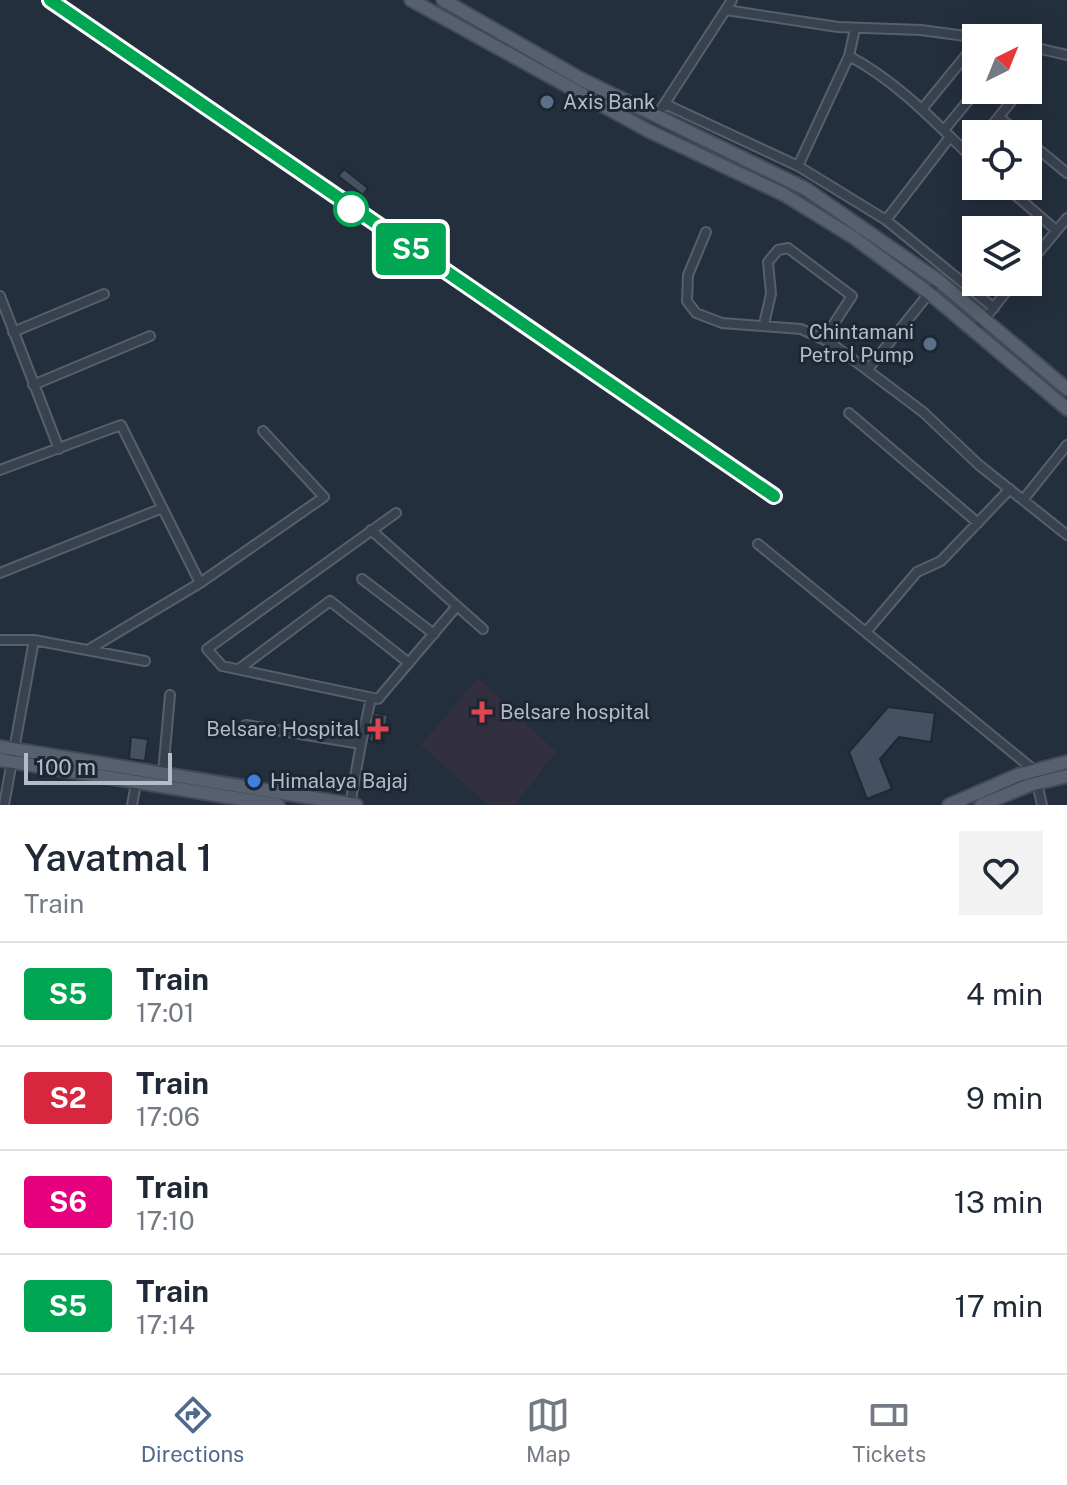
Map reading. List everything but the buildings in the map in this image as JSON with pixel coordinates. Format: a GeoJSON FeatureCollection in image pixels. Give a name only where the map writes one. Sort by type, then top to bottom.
{"type":"FeatureCollection","features":[{"type":"Feature","properties":{"kind":"main road"},"geometry":{"type":"LineString","coordinates":[[411,0],[649,131],[783,194],[853,237],[929,293],[1067,409]]}},
{"type":"Feature","properties":{"kind":"main road"},"geometry":{"type":"LineString","coordinates":[[443,0],[579,78],[806,189],[939,281],[1067,389]]}},
{"type":"Feature","properties":{"kind":"main road"},"geometry":{"type":"LineString","coordinates":[[0,747],[10,757],[138,776],[278,805]]}},
{"type":"Feature","properties":{"kind":"main road"},"geometry":{"type":"LineString","coordinates":[[981,805],[1067,762]]}},
{"type":"Feature","properties":{"kind":"main road"},"geometry":{"type":"LineString","coordinates":[[138,776],[163,773],[352,805]]}},
{"type":"Feature","properties":{"kind":"main road"},"geometry":{"type":"LineString","coordinates":[[949,805],[1036,777],[1067,776]]}},
{"type":"Feature","properties":{"kind":"street"},"geometry":{"type":"LineString","coordinates":[[656,117],[732,0]]}},
{"type":"Feature","properties":{"kind":"street"},"geometry":{"type":"LineString","coordinates":[[726,10],[855,29],[921,30],[962,36]]}},
{"type":"Feature","properties":{"kind":"street"},"geometry":{"type":"LineString","coordinates":[[798,166],[849,56],[855,29]]}},
{"type":"Feature","properties":{"kind":"street"},"geometry":{"type":"LineString","coordinates":[[1042,49],[1067,55]]}},
{"type":"Feature","properties":{"kind":"street"},"geometry":{"type":"LineString","coordinates":[[849,56],[875,70],[923,108],[962,147]]}},
{"type":"Feature","properties":{"kind":"street"},"geometry":{"type":"LineString","coordinates":[[923,108],[962,61]]}},
{"type":"Feature","properties":{"kind":"street"},"geometry":{"type":"LineString","coordinates":[[665,104],[798,166],[886,220],[994,308]]}},
{"type":"Feature","properties":{"kind":"street"},"geometry":{"type":"LineString","coordinates":[[886,220],[967,104]]}},
{"type":"Feature","properties":{"kind":"street"},"geometry":{"type":"LineString","coordinates":[[997,120],[1009,104]]}},
{"type":"Feature","properties":{"kind":"street"},"geometry":{"type":"LineString","coordinates":[[999,117],[1003,120]]}},
{"type":"Feature","properties":{"kind":"street"},"geometry":{"type":"LineString","coordinates":[[1042,152],[1067,173]]}},
{"type":"Feature","properties":{"kind":"street"},"geometry":{"type":"LineString","coordinates":[[1021,200],[1056,230]]}},
{"type":"Feature","properties":{"kind":"street"},"geometry":{"type":"LineString","coordinates":[[1042,248],[1067,218]]}},
{"type":"Feature","properties":{"kind":"street"},"geometry":{"type":"LineString","coordinates":[[706,232],[688,275],[690,308],[722,323],[801,329],[824,339],[923,412],[1067,535]]}},
{"type":"Feature","properties":{"kind":"street"},"geometry":{"type":"LineString","coordinates":[[764,324],[771,294],[768,262],[778,250],[788,248],[852,296],[824,339]]}},
{"type":"Feature","properties":{"kind":"street"},"geometry":{"type":"LineString","coordinates":[[868,369],[939,281]]}},
{"type":"Feature","properties":{"kind":"street"},"geometry":{"type":"LineString","coordinates":[[13,332],[104,294]]}},
{"type":"Feature","properties":{"kind":"street"},"geometry":{"type":"LineString","coordinates":[[0,296],[59,449]]}},
{"type":"Feature","properties":{"kind":"street"},"geometry":{"type":"LineString","coordinates":[[974,332],[1003,296]]}},
{"type":"Feature","properties":{"kind":"street"},"geometry":{"type":"LineString","coordinates":[[33,385],[150,336]]}},
{"type":"Feature","properties":{"kind":"street"},"geometry":{"type":"LineString","coordinates":[[849,413],[978,523]]}},
{"type":"Feature","properties":{"kind":"street"},"geometry":{"type":"LineString","coordinates":[[0,470],[121,425],[160,509],[200,583]]}},
{"type":"Feature","properties":{"kind":"street"},"geometry":{"type":"LineString","coordinates":[[88,650],[200,583],[324,497],[263,431]]}},
{"type":"Feature","properties":{"kind":"street"},"geometry":{"type":"LineString","coordinates":[[1023,500],[1067,445]]}},
{"type":"Feature","properties":{"kind":"street"},"geometry":{"type":"LineString","coordinates":[[866,632],[917,572],[941,561],[1010,489]]}},
{"type":"Feature","properties":{"kind":"street"},"geometry":{"type":"LineString","coordinates":[[0,573],[160,509]]}},
{"type":"Feature","properties":{"kind":"street"},"geometry":{"type":"LineString","coordinates":[[396,513],[207,649],[222,666],[378,699],[457,606]]}},
{"type":"Feature","properties":{"kind":"street"},"geometry":{"type":"LineString","coordinates":[[371,530],[483,629]]}},
{"type":"Feature","properties":{"kind":"street"},"geometry":{"type":"LineString","coordinates":[[758,544],[1036,777],[1042,805]]}},
{"type":"Feature","properties":{"kind":"street"},"geometry":{"type":"LineString","coordinates":[[362,579],[434,634]]}},
{"type":"Feature","properties":{"kind":"street"},"geometry":{"type":"LineString","coordinates":[[239,669],[330,601],[409,663]]}},
{"type":"Feature","properties":{"kind":"street"},"geometry":{"type":"LineString","coordinates":[[0,640],[34,640],[145,661]]}},
{"type":"Feature","properties":{"kind":"street"},"geometry":{"type":"LineString","coordinates":[[4,805],[10,757],[34,640]]}},
{"type":"Feature","properties":{"kind":"street"},"geometry":{"type":"LineString","coordinates":[[163,773],[170,695]]}},
{"type":"Feature","properties":{"kind":"street"},"geometry":{"type":"LineString","coordinates":[[352,805],[371,698]]}},
{"type":"Feature","properties":{"kind":"street"},"geometry":{"type":"LineString","coordinates":[[246,725],[361,744]]}},
{"type":"Feature","properties":{"kind":"street"},"geometry":{"type":"LineString","coordinates":[[132,805],[138,776]]}},
{"type":"Feature","properties":{"kind":"shaded area","name":"Belsare hospital"},"geometry":{"type":"Polygon","coordinates":[[[478,678],[556,752],[515,805],[488,805],[421,745],[478,678]]]}},
{"type":"Feature","properties":{"kind":"railway"},"geometry":{"type":"LineString","coordinates":[[50,0],[774,496]]}},
{"type":"Feature","properties":{"kind":"train","name":"S5"},"geometry":{"type":"LineString","coordinates":[[50,0],[774,496]]}},
{"type":"Feature","properties":{"kind":"place","name":"Axis Bank"},"geometry":{"type":"Point","coordinates":[547,102]}},
{"type":"Feature","properties":{"kind":"place","name":"Chintamani Petrol Pump"},"geometry":{"type":"Point","coordinates":[930,344]}},
{"type":"Feature","properties":{"kind":"place","name":"Belsare hospital"},"geometry":{"type":"Point","coordinates":[482,712]}},
{"type":"Feature","properties":{"kind":"place","name":"Belsare Hospital"},"geometry":{"type":"Point","coordinates":[378,729]}},
{"type":"Feature","properties":{"kind":"place","name":"Himalaya Bajaj"},"geometry":{"type":"Point","coordinates":[254,781]}}]}
